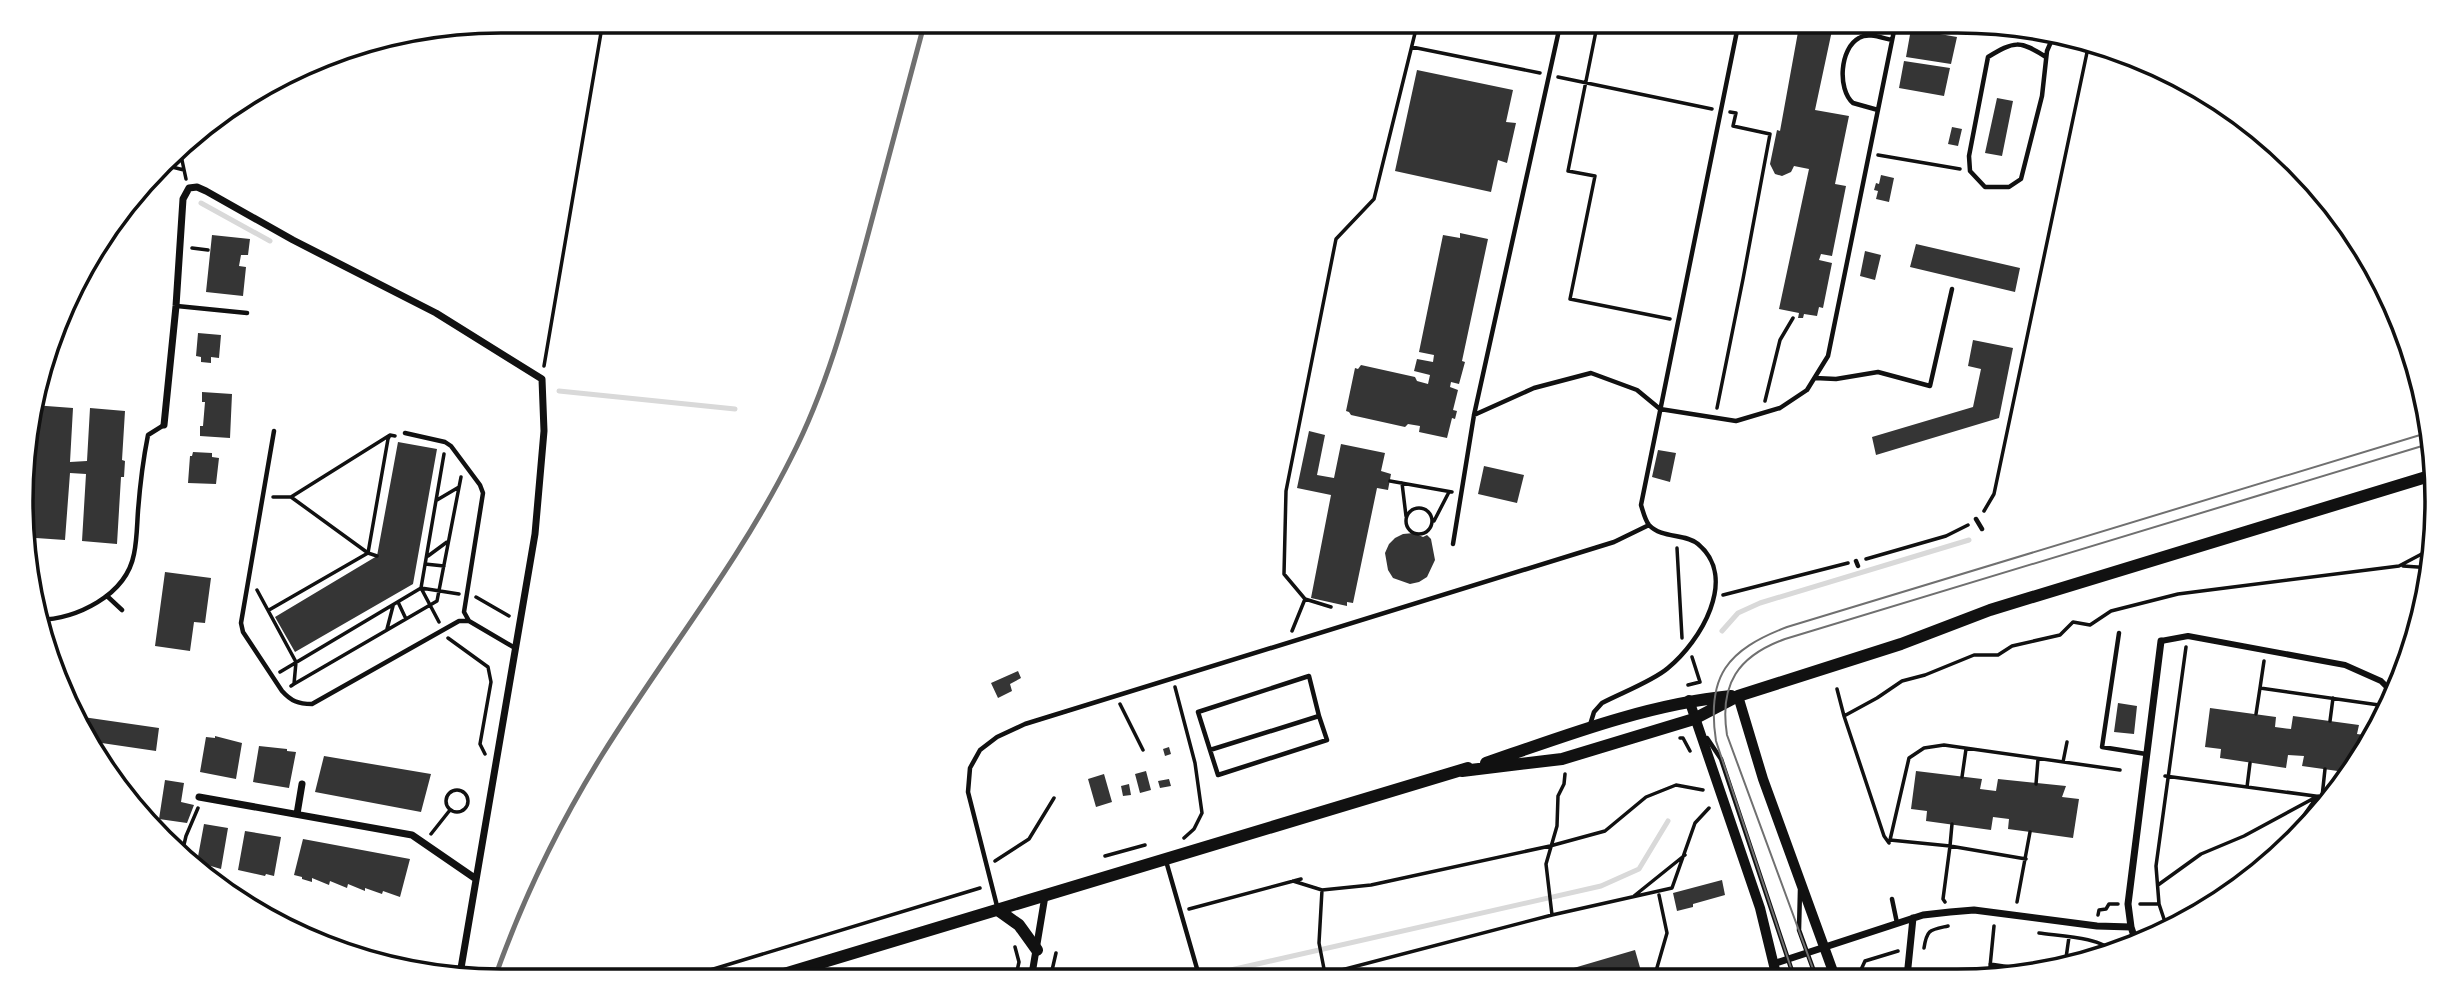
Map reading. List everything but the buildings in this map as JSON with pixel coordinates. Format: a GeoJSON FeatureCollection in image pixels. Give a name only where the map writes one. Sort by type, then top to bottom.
{"type":"FeatureCollection","features":[{"type":"Feature","properties":{"kind":"main road"},"geometry":{"type":"LineString","coordinates":[[1462,771],[1562,759],[1695,719],[1738,696],[1901,644],[1990,610],[2424,478]]}},
{"type":"Feature","properties":{"kind":"main road"},"geometry":{"type":"LineString","coordinates":[[801,969],[1462,771],[1588,729],[1689,700],[1738,696]]}},
{"type":"Feature","properties":{"kind":"main road"},"geometry":{"type":"LineString","coordinates":[[998,910],[1019,925],[1037,950]]}},
{"type":"Feature","properties":{"kind":"street"},"geometry":{"type":"LineString","coordinates":[[164,425],[183,198],[189,188],[197,187],[293,240],[436,313],[541,379],[544,431],[535,534],[461,967]]}},
{"type":"Feature","properties":{"kind":"street"},"geometry":{"type":"LineString","coordinates":[[2133,934],[2128,904],[2161,641],[2188,636],[2345,665],[2381,681],[2386,686]]}},
{"type":"Feature","properties":{"kind":"street"},"geometry":{"type":"LineString","coordinates":[[1738,696],[1749,736],[1832,969]]}},
{"type":"Feature","properties":{"kind":"street"},"geometry":{"type":"LineString","coordinates":[[1689,700],[1760,908],[1774,969]]}},
{"type":"Feature","properties":{"kind":"street"},"geometry":{"type":"LineString","coordinates":[[297,814],[302,784]]}},
{"type":"Feature","properties":{"kind":"street"},"geometry":{"type":"LineString","coordinates":[[201,797],[412,835],[476,878]]}},
{"type":"Feature","properties":{"kind":"street"},"geometry":{"type":"LineString","coordinates":[[1033,969],[1045,896]]}},
{"type":"Feature","properties":{"kind":"street"},"geometry":{"type":"LineString","coordinates":[[1773,964],[1913,918],[1950,912],[1974,910],[2097,926],[2131,927]]}},
{"type":"Feature","properties":{"kind":"street"},"geometry":{"type":"LineString","coordinates":[[1908,969],[1913,918]]}},
{"type":"Feature","properties":{"kind":"lane"},"geometry":{"type":"LineString","coordinates":[[1453,544],[1474,415],[1558,33]]}},
{"type":"Feature","properties":{"kind":"lane"},"geometry":{"type":"LineString","coordinates":[[1588,729],[1594,712],[1602,703],[1667,670],[1687,649],[1706,619],[1715,597],[1716,577],[1711,556],[1695,542],[1661,533],[1649,525],[1641,505],[1737,33]]}},
{"type":"Feature","properties":{"kind":"lane"},"geometry":{"type":"LineString","coordinates":[[1474,415],[1534,388],[1591,373],[1637,390],[1660,409],[1736,421],[1780,408],[1807,390],[1828,356],[1893,33]]}},
{"type":"Feature","properties":{"kind":"lane"},"geometry":{"type":"LineString","coordinates":[[1878,110],[1853,103],[1842,88],[1842,77],[1850,47],[1858,38],[1871,35],[1892,40]]}},
{"type":"Feature","properties":{"kind":"lane"},"geometry":{"type":"LineString","coordinates":[[2046,57],[2029,46],[2011,43],[1988,57],[1969,156],[1970,171],[1985,187],[2009,187],[2021,179],[2042,96],[2046,57],[2051,43]]}},
{"type":"Feature","properties":{"kind":"lane"},"geometry":{"type":"LineString","coordinates":[[1814,378],[1836,379],[1878,372],[1930,386],[1952,289]]}},
{"type":"Feature","properties":{"kind":"lane"},"geometry":{"type":"LineString","coordinates":[[176,306],[247,313]]}},
{"type":"Feature","properties":{"kind":"lane"},"geometry":{"type":"LineString","coordinates":[[48,618],[77,613],[93,606],[119,584],[134,556],[142,468],[148,435],[164,425]]}},
{"type":"Feature","properties":{"kind":"lane"},"geometry":{"type":"LineString","coordinates":[[274,431],[241,623],[243,632],[290,699],[300,704],[312,704],[443,629],[459,621],[469,621]]}},
{"type":"Feature","properties":{"kind":"lane"},"geometry":{"type":"LineString","coordinates":[[405,433],[445,442],[451,446],[480,485],[483,493],[464,612],[469,621],[515,649]]}},
{"type":"Feature","properties":{"kind":"lane"},"geometry":{"type":"LineString","coordinates":[[1976,519],[1982,529]]}},
{"type":"Feature","properties":{"kind":"lane"},"geometry":{"type":"LineString","coordinates":[[998,910],[968,792],[970,768],[980,750],[997,737],[1025,724],[1615,542],[1649,525]]}},
{"type":"Feature","properties":{"kind":"lane"},"geometry":{"type":"LineString","coordinates":[[107,596],[122,610]]}},
{"type":"Feature","properties":{"kind":"lane"},"geometry":{"type":"LineString","coordinates":[[2119,633],[2102,747],[2146,754]]}},
{"type":"Feature","properties":{"kind":"lane"},"geometry":{"type":"LineString","coordinates":[[1309,676],[1319,716],[1327,740],[1218,775],[1198,712],[1309,676]]}},
{"type":"Feature","properties":{"kind":"lane"},"geometry":{"type":"LineString","coordinates":[[1210,750],[1319,716]]}},
{"type":"Feature","properties":{"kind":"lane"},"geometry":{"type":"LineString","coordinates":[[1695,719],[1721,759],[1791,969]]}},
{"type":"Feature","properties":{"kind":"lane"},"geometry":{"type":"LineString","coordinates":[[1166,860],[1197,969]]}},
{"type":"Feature","properties":{"kind":"lane"},"geometry":{"type":"LineString","coordinates":[[1800,882],[1799,930],[1813,969]]}},
{"type":"Feature","properties":{"kind":"lane"},"geometry":{"type":"LineString","coordinates":[[1892,900],[1897,923]]}},
{"type":"Feature","properties":{"kind":"path"},"geometry":{"type":"LineString","coordinates":[[541,379],[601,33]]}},
{"type":"Feature","properties":{"kind":"path"},"geometry":{"type":"LineString","coordinates":[[1331,607],[1304,599],[1284,574],[1286,491],[1336,239],[1374,198],[1415,33]]}},
{"type":"Feature","properties":{"kind":"path"},"geometry":{"type":"LineString","coordinates":[[1595,33],[1568,171],[1595,176],[1570,299],[1678,321]]}},
{"type":"Feature","properties":{"kind":"path"},"geometry":{"type":"LineString","coordinates":[[1412,47],[1736,113],[1733,126],[1770,134],[1715,418]]}},
{"type":"Feature","properties":{"kind":"path"},"geometry":{"type":"LineString","coordinates":[[1715,597],[1857,564],[1946,536],[1976,519],[1994,494],[2087,52]]}},
{"type":"Feature","properties":{"kind":"path"},"geometry":{"type":"LineString","coordinates":[[1869,153],[1970,171]]}},
{"type":"Feature","properties":{"kind":"path"},"geometry":{"type":"LineString","coordinates":[[182,159],[189,188]]}},
{"type":"Feature","properties":{"kind":"path"},"geometry":{"type":"LineString","coordinates":[[173,167],[184,170]]}},
{"type":"Feature","properties":{"kind":"path"},"geometry":{"type":"LineString","coordinates":[[1763,413],[1780,340],[1793,318]]}},
{"type":"Feature","properties":{"kind":"path"},"geometry":{"type":"LineString","coordinates":[[291,497],[390,435],[405,433]]}},
{"type":"Feature","properties":{"kind":"path"},"geometry":{"type":"LineString","coordinates":[[269,610],[368,552],[390,435]]}},
{"type":"Feature","properties":{"kind":"path"},"geometry":{"type":"LineString","coordinates":[[445,442],[421,588],[448,639],[488,667],[491,682],[480,744],[487,759]]}},
{"type":"Feature","properties":{"kind":"path"},"geometry":{"type":"LineString","coordinates":[[282,691],[439,598],[464,463]]}},
{"type":"Feature","properties":{"kind":"path"},"geometry":{"type":"LineString","coordinates":[[1390,481],[1461,494]]}},
{"type":"Feature","properties":{"kind":"path"},"geometry":{"type":"LineString","coordinates":[[1402,483],[1409,529],[1416,533],[1425,532],[1431,527],[1449,492]]}},
{"type":"Feature","properties":{"kind":"path"},"geometry":{"type":"LineString","coordinates":[[436,500],[459,486]]}},
{"type":"Feature","properties":{"kind":"path"},"geometry":{"type":"LineString","coordinates":[[271,509],[273,496],[291,497],[377,556]]}},
{"type":"Feature","properties":{"kind":"path"},"geometry":{"type":"LineString","coordinates":[[1407,521],[1412,510],[1420,508],[1430,514],[1431,527]]}},
{"type":"Feature","properties":{"kind":"path"},"geometry":{"type":"LineString","coordinates":[[1676,537],[1682,638],[1692,654],[1700,682]]}},
{"type":"Feature","properties":{"kind":"path"},"geometry":{"type":"LineString","coordinates":[[426,558],[448,541]]}},
{"type":"Feature","properties":{"kind":"path"},"geometry":{"type":"LineString","coordinates":[[425,564],[444,566]]}},
{"type":"Feature","properties":{"kind":"path"},"geometry":{"type":"LineString","coordinates":[[2399,566],[2420,567]]}},
{"type":"Feature","properties":{"kind":"path"},"geometry":{"type":"LineString","coordinates":[[272,676],[421,588]]}},
{"type":"Feature","properties":{"kind":"path"},"geometry":{"type":"LineString","coordinates":[[256,589],[296,662],[294,684]]}},
{"type":"Feature","properties":{"kind":"path"},"geometry":{"type":"LineString","coordinates":[[1294,641],[1292,634],[1304,599]]}},
{"type":"Feature","properties":{"kind":"path"},"geometry":{"type":"LineString","coordinates":[[396,603],[406,619]]}},
{"type":"Feature","properties":{"kind":"path"},"geometry":{"type":"LineString","coordinates":[[386,631],[396,603]]}},
{"type":"Feature","properties":{"kind":"path"},"geometry":{"type":"LineString","coordinates":[[2165,921],[2159,904],[2156,866],[2188,636]]}},
{"type":"Feature","properties":{"kind":"path"},"geometry":{"type":"LineString","coordinates":[[2256,714],[2265,650]]}},
{"type":"Feature","properties":{"kind":"path"},"geometry":{"type":"LineString","coordinates":[[1166,860],[1194,829],[1202,813],[1195,763],[1173,678]]}},
{"type":"Feature","properties":{"kind":"path"},"geometry":{"type":"LineString","coordinates":[[2260,688],[2378,705]]}},
{"type":"Feature","properties":{"kind":"path"},"geometry":{"type":"LineString","coordinates":[[1116,696],[1143,750]]}},
{"type":"Feature","properties":{"kind":"path"},"geometry":{"type":"LineString","coordinates":[[2330,721],[2333,698]]}},
{"type":"Feature","properties":{"kind":"path"},"geometry":{"type":"LineString","coordinates":[[1844,716],[1884,836],[1889,843]]}},
{"type":"Feature","properties":{"kind":"path"},"geometry":{"type":"LineString","coordinates":[[1673,737],[1683,738],[1692,755]]}},
{"type":"Feature","properties":{"kind":"path"},"geometry":{"type":"LineString","coordinates":[[2063,762],[2067,743]]}},
{"type":"Feature","properties":{"kind":"path"},"geometry":{"type":"LineString","coordinates":[[2026,859],[1950,846],[1890,840],[1909,758],[1924,748],[1944,745],[2120,770]]}},
{"type":"Feature","properties":{"kind":"path"},"geometry":{"type":"LineString","coordinates":[[1962,777],[1966,749]]}},
{"type":"Feature","properties":{"kind":"path"},"geometry":{"type":"LineString","coordinates":[[2036,784],[2038,759]]}},
{"type":"Feature","properties":{"kind":"path"},"geometry":{"type":"LineString","coordinates":[[2092,766],[2093,759]]}},
{"type":"Feature","properties":{"kind":"path"},"geometry":{"type":"LineString","coordinates":[[2247,787],[2250,763]]}},
{"type":"Feature","properties":{"kind":"path"},"geometry":{"type":"LineString","coordinates":[[2320,795],[2325,769]]}},
{"type":"Feature","properties":{"kind":"path"},"geometry":{"type":"LineString","coordinates":[[1552,915],[1546,864],[1557,826],[1558,796],[1564,784],[1565,770]]}},
{"type":"Feature","properties":{"kind":"path"},"geometry":{"type":"LineString","coordinates":[[2167,777],[2319,797]]}},
{"type":"Feature","properties":{"kind":"path"},"geometry":{"type":"LineString","coordinates":[[1344,969],[1552,915],[1672,888],[1695,823],[1710,809],[1699,778]]}},
{"type":"Feature","properties":{"kind":"path"},"geometry":{"type":"LineString","coordinates":[[1293,881],[1322,890],[1371,884],[1550,846],[1605,831],[1646,797],[1676,785],[1703,790]]}},
{"type":"Feature","properties":{"kind":"path"},"geometry":{"type":"LineString","coordinates":[[456,789],[463,791],[468,800],[466,807],[457,812],[450,810],[445,803],[449,793],[456,789]]}},
{"type":"Feature","properties":{"kind":"path"},"geometry":{"type":"LineString","coordinates":[[184,845],[201,797]]}},
{"type":"Feature","properties":{"kind":"path"},"geometry":{"type":"LineString","coordinates":[[987,865],[1004,857],[1029,839],[1054,798]]}},
{"type":"Feature","properties":{"kind":"path"},"geometry":{"type":"LineString","coordinates":[[2158,885],[2200,854],[2244,836],[2318,798]]}},
{"type":"Feature","properties":{"kind":"path"},"geometry":{"type":"LineString","coordinates":[[438,841],[430,835],[450,810]]}},
{"type":"Feature","properties":{"kind":"path"},"geometry":{"type":"LineString","coordinates":[[1950,926],[1950,912],[1943,899],[1952,824]]}},
{"type":"Feature","properties":{"kind":"path"},"geometry":{"type":"LineString","coordinates":[[2017,902],[2031,832]]}},
{"type":"Feature","properties":{"kind":"path"},"geometry":{"type":"LineString","coordinates":[[1105,856],[1145,845]]}},
{"type":"Feature","properties":{"kind":"path"},"geometry":{"type":"LineString","coordinates":[[1632,898],[1686,854]]}},
{"type":"Feature","properties":{"kind":"path"},"geometry":{"type":"LineString","coordinates":[[1181,912],[1301,879]]}},
{"type":"Feature","properties":{"kind":"path"},"geometry":{"type":"LineString","coordinates":[[713,969],[992,884]]}},
{"type":"Feature","properties":{"kind":"path"},"geometry":{"type":"LineString","coordinates":[[1322,890],[1319,943],[1324,969]]}},
{"type":"Feature","properties":{"kind":"path"},"geometry":{"type":"LineString","coordinates":[[1657,969],[1667,933],[1659,895]]}},
{"type":"Feature","properties":{"kind":"path"},"geometry":{"type":"LineString","coordinates":[[2099,910],[2106,909],[2109,904]]}},
{"type":"Feature","properties":{"kind":"path"},"geometry":{"type":"LineString","coordinates":[[2128,904],[2159,904]]}},
{"type":"Feature","properties":{"kind":"path"},"geometry":{"type":"LineString","coordinates":[[1861,969],[1864,961],[1910,947],[1924,948],[1929,931],[1957,925]]}},
{"type":"Feature","properties":{"kind":"path"},"geometry":{"type":"LineString","coordinates":[[1986,925],[2006,928]]}},
{"type":"Feature","properties":{"kind":"path"},"geometry":{"type":"LineString","coordinates":[[1990,968],[1994,926]]}},
{"type":"Feature","properties":{"kind":"path"},"geometry":{"type":"LineString","coordinates":[[2031,932],[2107,944]]}},
{"type":"Feature","properties":{"kind":"path"},"geometry":{"type":"LineString","coordinates":[[2067,956],[2069,937]]}},
{"type":"Feature","properties":{"kind":"path"},"geometry":{"type":"LineString","coordinates":[[1015,947],[1017,969]]}},
{"type":"Feature","properties":{"kind":"path"},"geometry":{"type":"LineString","coordinates":[[1052,969],[1056,953]]}},
{"type":"Feature","properties":{"kind":"path"},"geometry":{"type":"LineString","coordinates":[[1990,964],[2005,966]]}},
{"type":"Feature","properties":{"kind":"waterway"},"geometry":{"type":"LineString","coordinates":[[201,203],[270,241]]}},
{"type":"Feature","properties":{"kind":"waterway"},"geometry":{"type":"LineString","coordinates":[[559,391],[735,409]]}},
{"type":"Feature","properties":{"kind":"waterway"},"geometry":{"type":"LineString","coordinates":[[1722,631],[1738,613],[1760,603],[1969,540]]}},
{"type":"Feature","properties":{"kind":"waterway"},"geometry":{"type":"LineString","coordinates":[[1235,969],[1601,886],[1639,869],[1668,821]]}},
{"type":"Feature","properties":{"kind":"tram line"},"geometry":{"type":"LineString","coordinates":[[1791,969],[1716,741],[1714,699],[1725,668],[1736,656],[1749,645],[1787,627],[2420,435]]}},
{"type":"Feature","properties":{"kind":"tram line"},"geometry":{"type":"LineString","coordinates":[[1813,969],[1727,735],[1725,717],[1729,687],[1744,663],[1755,654],[1785,639],[2422,446]]}},
{"type":"Feature","properties":{"kind":"railway"},"geometry":{"type":"LineString","coordinates":[[498,969],[529,892],[570,809],[626,718],[748,535],[791,458],[815,406],[843,325],[922,33]]}}]}
